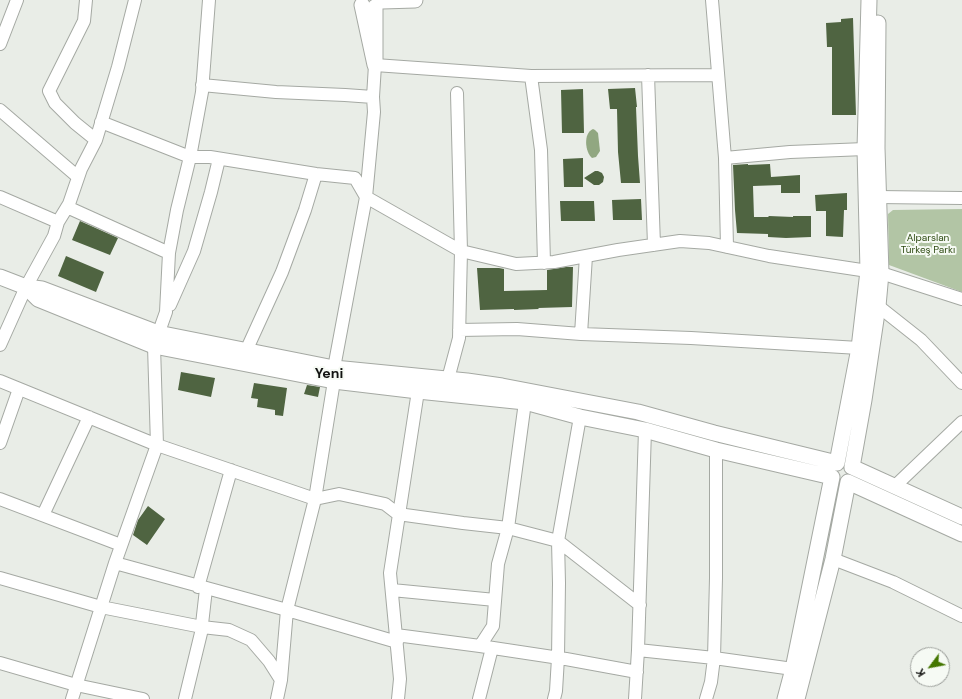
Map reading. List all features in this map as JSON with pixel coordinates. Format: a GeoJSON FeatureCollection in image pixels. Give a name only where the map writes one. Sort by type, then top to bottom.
{"type":"FeatureCollection","features":[{"type":"Feature","properties":{"kind":"main road"},"geometry":{"type":"LineString","coordinates":[[375,65],[372,3],[415,0]]}},
{"type":"Feature","properties":{"kind":"main road"},"geometry":{"type":"LineString","coordinates":[[797,699],[832,559],[848,482],[853,477],[852,467],[878,306],[865,149],[869,0]]}},
{"type":"Feature","properties":{"kind":"main road"},"geometry":{"type":"LineString","coordinates":[[785,699],[793,669],[835,470],[874,272],[878,197],[878,0]]}},
{"type":"Feature","properties":{"kind":"main road"},"geometry":{"type":"LineString","coordinates":[[0,277],[26,287],[38,299],[156,340],[418,391],[525,402],[580,417],[645,430],[716,450],[835,470]]}},
{"type":"Feature","properties":{"kind":"main road"},"geometry":{"type":"LineString","coordinates":[[156,340],[246,351],[334,374],[448,379],[502,386],[638,412],[714,433],[835,470]]}},
{"type":"Feature","properties":{"kind":"main road"},"geometry":{"type":"LineString","coordinates":[[962,517],[852,467],[847,462],[840,462],[835,470],[837,482],[848,482],[962,534]]}},
{"type":"Feature","properties":{"kind":"street"},"geometry":{"type":"LineString","coordinates":[[0,44],[17,0]]}},
{"type":"Feature","properties":{"kind":"street"},"geometry":{"type":"LineString","coordinates":[[86,0],[84,21],[49,91],[55,103],[96,140]]}},
{"type":"Feature","properties":{"kind":"street"},"geometry":{"type":"LineString","coordinates":[[0,345],[26,287],[54,236],[58,222],[67,207],[81,169],[96,140],[118,68],[135,0]]}},
{"type":"Feature","properties":{"kind":"street"},"geometry":{"type":"LineString","coordinates":[[166,312],[169,253],[177,210],[190,157],[202,85],[209,0]]}},
{"type":"Feature","properties":{"kind":"street"},"geometry":{"type":"LineString","coordinates":[[712,0],[725,158],[727,247]]}},
{"type":"Feature","properties":{"kind":"street"},"geometry":{"type":"LineString","coordinates":[[277,699],[281,680],[287,610],[315,499],[334,374],[366,196],[374,112],[373,97],[375,65],[531,76],[718,75]]}},
{"type":"Feature","properties":{"kind":"street"},"geometry":{"type":"LineString","coordinates":[[648,75],[654,245]]}},
{"type":"Feature","properties":{"kind":"street"},"geometry":{"type":"LineString","coordinates":[[531,76],[541,150],[544,263]]}},
{"type":"Feature","properties":{"kind":"street"},"geometry":{"type":"LineString","coordinates":[[202,85],[276,92],[373,97]]}},
{"type":"Feature","properties":{"kind":"street"},"geometry":{"type":"LineString","coordinates":[[448,379],[459,338],[461,251],[457,93]]}},
{"type":"Feature","properties":{"kind":"street"},"geometry":{"type":"LineString","coordinates":[[0,110],[78,177]]}},
{"type":"Feature","properties":{"kind":"street"},"geometry":{"type":"LineString","coordinates":[[101,122],[190,157],[210,157],[316,174],[356,178],[366,196],[461,251],[516,264],[554,262],[680,241],[709,243],[769,256],[874,272],[962,299]]}},
{"type":"Feature","properties":{"kind":"street"},"geometry":{"type":"LineString","coordinates":[[725,158],[790,152],[865,149]]}},
{"type":"Feature","properties":{"kind":"street"},"geometry":{"type":"LineString","coordinates":[[72,699],[121,545],[157,445],[156,340],[166,312],[194,251],[219,159]]}},
{"type":"Feature","properties":{"kind":"street"},"geometry":{"type":"LineString","coordinates":[[246,351],[282,272],[305,210],[316,174]]}},
{"type":"Feature","properties":{"kind":"street"},"geometry":{"type":"LineString","coordinates":[[0,197],[58,222]]}},
{"type":"Feature","properties":{"kind":"street"},"geometry":{"type":"LineString","coordinates":[[878,197],[962,198]]}},
{"type":"Feature","properties":{"kind":"street"},"geometry":{"type":"LineString","coordinates":[[67,207],[169,253]]}},
{"type":"Feature","properties":{"kind":"street"},"geometry":{"type":"LineString","coordinates":[[581,334],[586,256]]}},
{"type":"Feature","properties":{"kind":"street"},"geometry":{"type":"LineString","coordinates":[[878,306],[921,340],[962,383]]}},
{"type":"Feature","properties":{"kind":"street"},"geometry":{"type":"LineString","coordinates":[[459,330],[517,328],[581,334],[691,338],[859,348]]}},
{"type":"Feature","properties":{"kind":"street"},"geometry":{"type":"LineString","coordinates":[[0,381],[157,445],[315,499],[339,494],[385,504],[398,514],[508,528],[558,542],[640,605]]}},
{"type":"Feature","properties":{"kind":"street"},"geometry":{"type":"LineString","coordinates":[[0,443],[19,389]]}},
{"type":"Feature","properties":{"kind":"street"},"geometry":{"type":"LineString","coordinates":[[398,699],[400,679],[390,573],[418,391]]}},
{"type":"Feature","properties":{"kind":"street"},"geometry":{"type":"LineString","coordinates":[[479,699],[486,647],[493,626],[498,564],[508,528],[525,402]]}},
{"type":"Feature","properties":{"kind":"street"},"geometry":{"type":"LineString","coordinates":[[44,515],[89,417]]}},
{"type":"Feature","properties":{"kind":"street"},"geometry":{"type":"LineString","coordinates":[[554,699],[556,691],[558,658],[558,542],[580,417]]}},
{"type":"Feature","properties":{"kind":"street"},"geometry":{"type":"LineString","coordinates":[[895,486],[962,422]]}},
{"type":"Feature","properties":{"kind":"street"},"geometry":{"type":"LineString","coordinates":[[635,699],[640,605],[645,430]]}},
{"type":"Feature","properties":{"kind":"street"},"geometry":{"type":"LineString","coordinates":[[706,699],[711,682],[714,658],[716,578],[716,450]]}},
{"type":"Feature","properties":{"kind":"street"},"geometry":{"type":"LineString","coordinates":[[185,699],[202,627],[202,588],[231,470]]}},
{"type":"Feature","properties":{"kind":"street"},"geometry":{"type":"LineString","coordinates":[[0,499],[121,545]]}},
{"type":"Feature","properties":{"kind":"street"},"geometry":{"type":"LineString","coordinates":[[832,559],[893,582],[962,616]]}},
{"type":"Feature","properties":{"kind":"street"},"geometry":{"type":"LineString","coordinates":[[115,563],[202,588],[396,639],[486,647],[637,672]]}},
{"type":"Feature","properties":{"kind":"street"},"geometry":{"type":"LineString","coordinates":[[0,578],[101,607],[202,627],[229,630],[251,640],[269,660],[281,680]]}},
{"type":"Feature","properties":{"kind":"street"},"geometry":{"type":"LineString","coordinates":[[392,590],[495,600]]}},
{"type":"Feature","properties":{"kind":"street"},"geometry":{"type":"LineString","coordinates":[[638,650],[714,658],[793,669]]}},
{"type":"Feature","properties":{"kind":"street"},"geometry":{"type":"LineString","coordinates":[[0,664],[76,685],[143,699]]}},
{"type":"Feature","properties":{"kind":"green space","name":"Alparslan Türkeş Parkı"},"geometry":{"type":"Polygon","coordinates":[[[962,209],[962,292],[889,265],[888,214],[893,210],[962,209]]]}},
{"type":"Feature","properties":{"kind":"shaded area"},"geometry":{"type":"Polygon","coordinates":[[[593,129],[598,133],[600,151],[596,157],[592,158],[588,152],[586,138],[593,129]]]}},
{"type":"Feature","properties":{"kind":"building"},"geometry":{"type":"Polygon","coordinates":[[[853,18],[856,115],[832,115],[832,47],[827,47],[826,23],[841,22],[841,19],[853,18]]]}},
{"type":"Feature","properties":{"kind":"building"},"geometry":{"type":"Polygon","coordinates":[[[635,88],[640,183],[621,183],[618,152],[617,109],[610,109],[608,89],[635,88]]]}},
{"type":"Feature","properties":{"kind":"building"},"geometry":{"type":"Polygon","coordinates":[[[583,89],[584,133],[562,133],[561,90],[583,89]]]}},
{"type":"Feature","properties":{"kind":"building"},"geometry":{"type":"Polygon","coordinates":[[[583,158],[583,187],[564,187],[563,159],[583,158]]]}},
{"type":"Feature","properties":{"kind":"building"},"geometry":{"type":"Polygon","coordinates":[[[770,164],[771,177],[800,175],[800,193],[781,193],[781,185],[753,186],[754,217],[811,216],[811,237],[786,238],[768,237],[768,234],[737,233],[733,165],[770,164]]]}},
{"type":"Feature","properties":{"kind":"building"},"geometry":{"type":"Polygon","coordinates":[[[595,171],[602,173],[604,177],[603,182],[599,185],[594,185],[584,178],[595,171]]]}},
{"type":"Feature","properties":{"kind":"building"},"geometry":{"type":"Polygon","coordinates":[[[847,193],[847,210],[844,210],[843,237],[826,236],[826,211],[816,211],[815,195],[847,193]]]}},
{"type":"Feature","properties":{"kind":"building"},"geometry":{"type":"Polygon","coordinates":[[[641,199],[642,220],[613,220],[612,200],[641,199]]]}},
{"type":"Feature","properties":{"kind":"building"},"geometry":{"type":"Polygon","coordinates":[[[560,201],[594,201],[595,221],[561,221],[560,201]]]}},
{"type":"Feature","properties":{"kind":"building"},"geometry":{"type":"Polygon","coordinates":[[[80,221],[118,238],[110,255],[72,240],[80,221]]]}},
{"type":"Feature","properties":{"kind":"building"},"geometry":{"type":"Polygon","coordinates":[[[66,256],[104,272],[96,292],[58,276],[66,256]]]}},
{"type":"Feature","properties":{"kind":"building"},"geometry":{"type":"Polygon","coordinates":[[[573,267],[572,307],[480,310],[477,268],[504,269],[504,291],[547,290],[547,270],[573,267]]]}},
{"type":"Feature","properties":{"kind":"building"},"geometry":{"type":"Polygon","coordinates":[[[181,372],[215,378],[211,397],[178,390],[181,372]]]}},
{"type":"Feature","properties":{"kind":"building"},"geometry":{"type":"Polygon","coordinates":[[[254,383],[287,388],[283,416],[275,415],[275,410],[257,407],[258,399],[251,398],[254,383]]]}},
{"type":"Feature","properties":{"kind":"building"},"geometry":{"type":"Polygon","coordinates":[[[307,385],[320,387],[318,397],[304,394],[307,385]]]}},
{"type":"Feature","properties":{"kind":"building"},"geometry":{"type":"Polygon","coordinates":[[[148,506],[165,519],[147,545],[133,535],[138,520],[148,506]]]}},
{"type":"Feature","properties":{"kind":"district","name":"Yeni"},"geometry":{"type":"Point","coordinates":[329,374]}}]}
